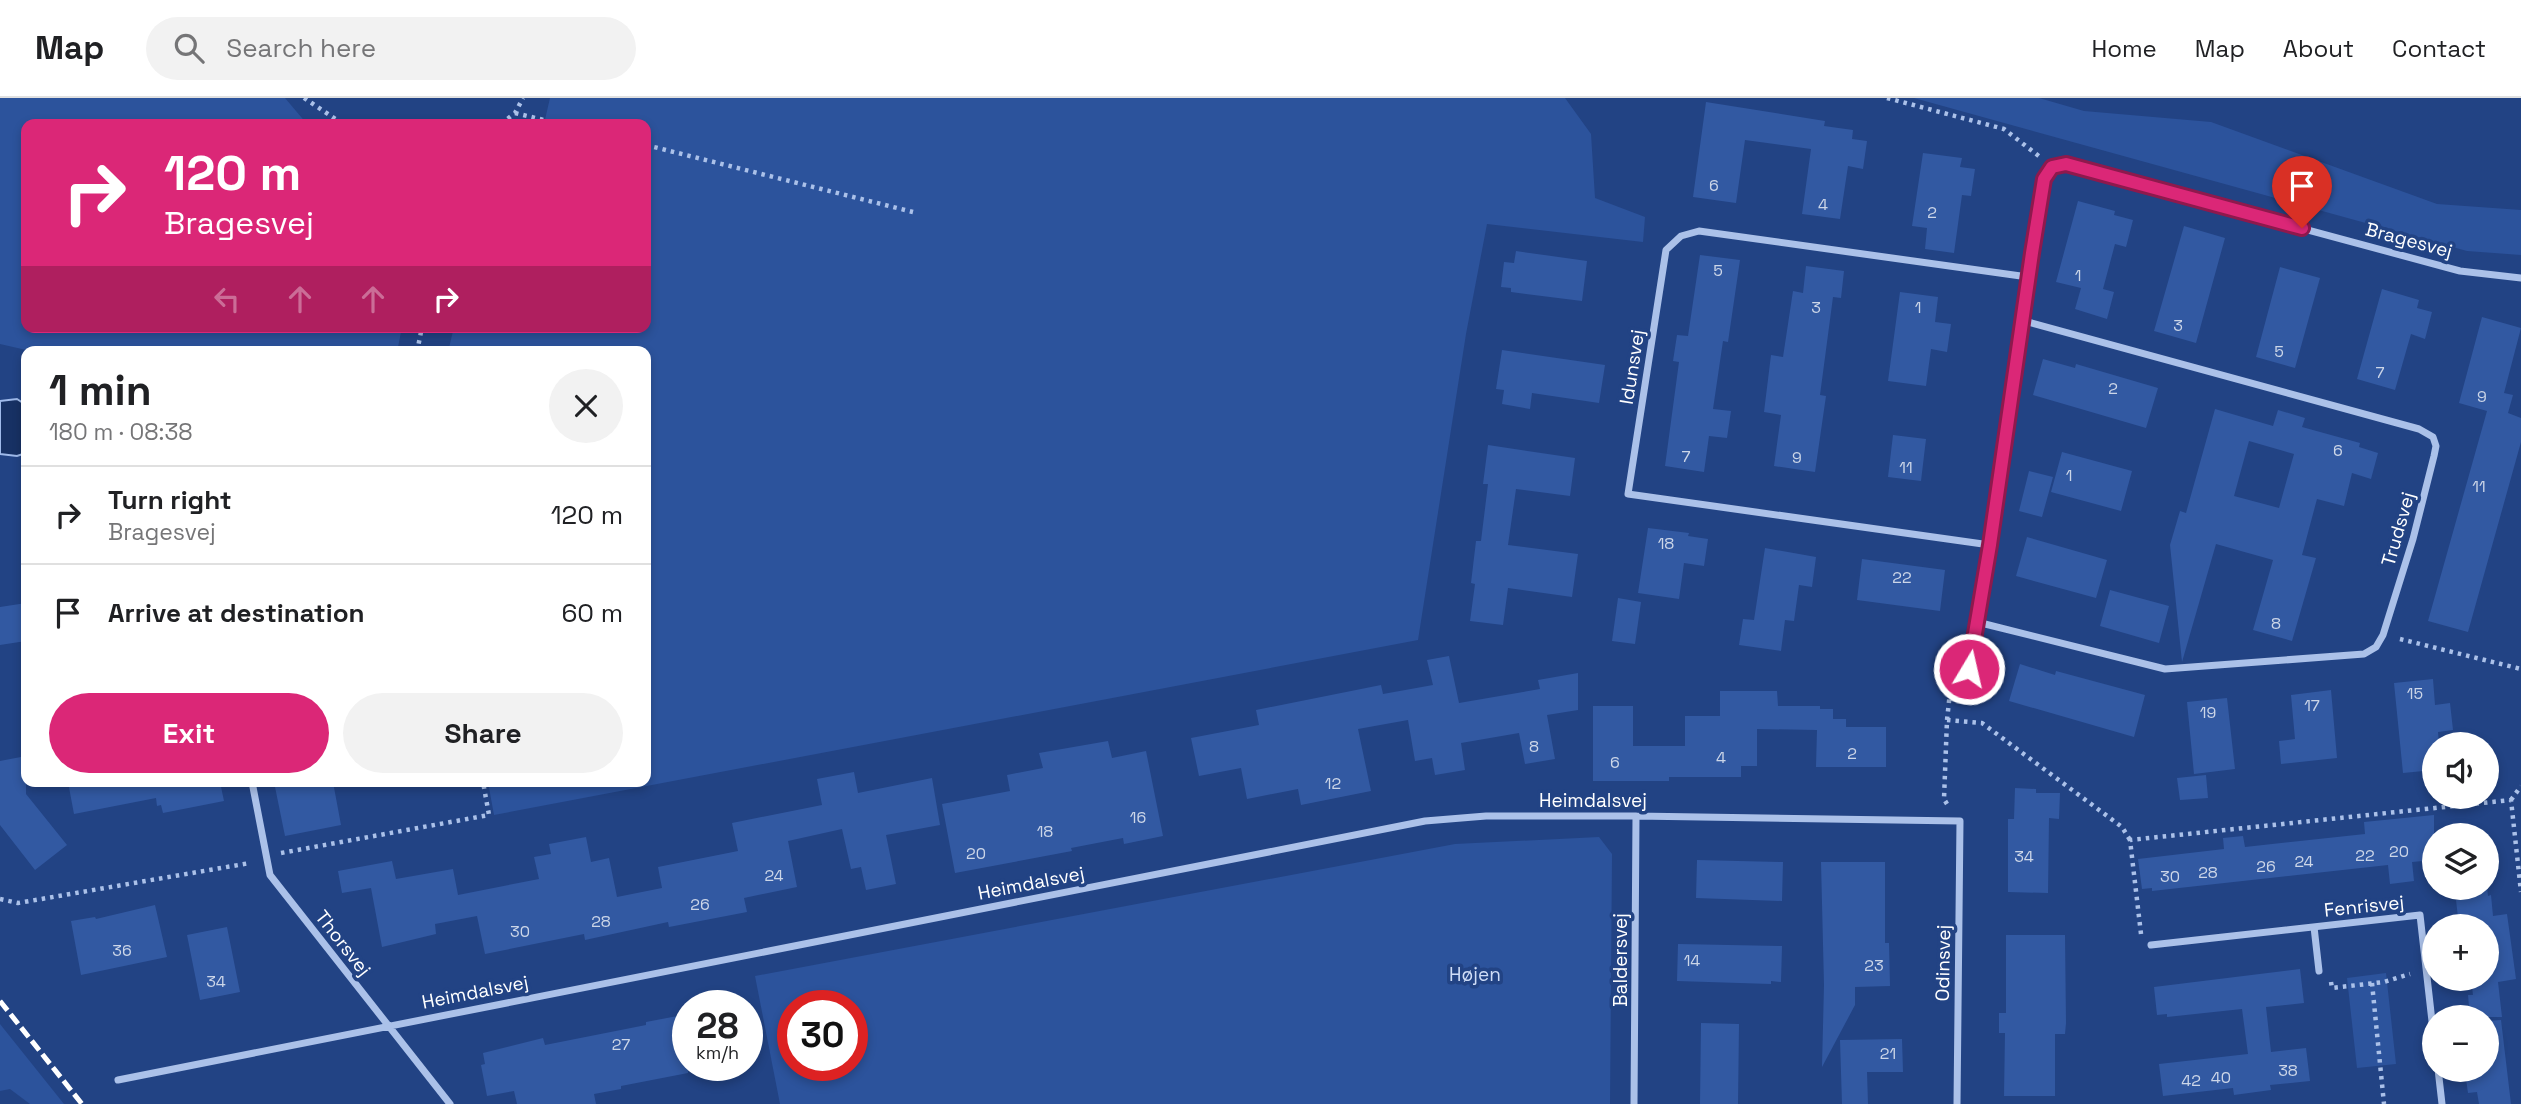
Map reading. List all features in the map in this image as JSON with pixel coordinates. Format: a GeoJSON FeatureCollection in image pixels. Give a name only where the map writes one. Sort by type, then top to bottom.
{"type":"FeatureCollection","features":[{"type":"Feature","properties":{"kind":"street","name":"Bragesvej"},"geometry":{"type":"LineString","coordinates":[[2052,167],[2066,164],[2460,271],[2521,278]]}},
{"type":"Feature","properties":{"kind":"street"},"geometry":{"type":"LineString","coordinates":[[1969,669],[2044,179],[2052,167]]}},
{"type":"Feature","properties":{"kind":"street","name":"Idunsvej"},"geometry":{"type":"LineString","coordinates":[[1990,545],[1628,494],[1666,250],[1681,236],[1699,231],[2028,277]]}},
{"type":"Feature","properties":{"kind":"street","name":"Trudsvej"},"geometry":{"type":"LineString","coordinates":[[2021,320],[2419,429],[2433,437],[2434,456],[2413,539],[2384,635]]}},
{"type":"Feature","properties":{"kind":"street"},"geometry":{"type":"LineString","coordinates":[[1977,622],[2165,669],[2364,654],[2376,647],[2384,635]]}},
{"type":"Feature","properties":{"kind":"street","name":"Thorsvej"},"geometry":{"type":"LineString","coordinates":[[253,787],[270,875],[450,1104]]}},
{"type":"Feature","properties":{"kind":"street","name":"Heimdalsvej"},"geometry":{"type":"LineString","coordinates":[[118,1080],[1425,821],[1486,816],[1636,816],[1960,821]]}},
{"type":"Feature","properties":{"kind":"street","name":"Baldersvej"},"geometry":{"type":"LineString","coordinates":[[1634,1104],[1636,816]]}},
{"type":"Feature","properties":{"kind":"street","name":"Odinsvej"},"geometry":{"type":"LineString","coordinates":[[1957,1104],[1960,821]]}},
{"type":"Feature","properties":{"kind":"street","name":"Fenrisvej"},"geometry":{"type":"LineString","coordinates":[[2151,945],[2420,915],[2422,933]]}},
{"type":"Feature","properties":{"kind":"street","name":"Fenrisvej"},"geometry":{"type":"LineString","coordinates":[[2314,927],[2319,971]]}},
{"type":"Feature","properties":{"kind":"street"},"geometry":{"type":"LineString","coordinates":[[2439,1082],[2442,1104]]}},
{"type":"Feature","properties":{"kind":"path"},"geometry":{"type":"LineString","coordinates":[[304,98],[336,119]]}},
{"type":"Feature","properties":{"kind":"path"},"geometry":{"type":"LineString","coordinates":[[507,119],[515,113],[523,98]]}},
{"type":"Feature","properties":{"kind":"path"},"geometry":{"type":"LineString","coordinates":[[1887,98],[2004,129],[2052,167]]}},
{"type":"Feature","properties":{"kind":"path"},"geometry":{"type":"LineString","coordinates":[[515,113],[540,119]]}},
{"type":"Feature","properties":{"kind":"path"},"geometry":{"type":"LineString","coordinates":[[651,146],[913,212]]}},
{"type":"Feature","properties":{"kind":"path"},"geometry":{"type":"LineString","coordinates":[[2384,635],[2521,669]]}},
{"type":"Feature","properties":{"kind":"path"},"geometry":{"type":"LineString","coordinates":[[1960,821],[1944,799],[1947,720],[1952,674],[1969,669]]}},
{"type":"Feature","properties":{"kind":"path"},"geometry":{"type":"LineString","coordinates":[[1947,720],[1982,723],[2122,827],[2130,840],[2140,933],[2151,945]]}},
{"type":"Feature","properties":{"kind":"path"},"geometry":{"type":"LineString","coordinates":[[2521,786],[2511,800],[2521,892]]}},
{"type":"Feature","properties":{"kind":"path"},"geometry":{"type":"LineString","coordinates":[[0,899],[18,903],[248,864],[266,856],[489,815],[484,787]]}},
{"type":"Feature","properties":{"kind":"path"},"geometry":{"type":"LineString","coordinates":[[2130,840],[2511,800]]}},
{"type":"Feature","properties":{"kind":"path"},"geometry":{"type":"LineString","coordinates":[[2319,971],[2331,976],[2332,988],[2372,983],[2422,970]]}},
{"type":"Feature","properties":{"kind":"path"},"geometry":{"type":"LineString","coordinates":[[2372,983],[2384,1104]]}},
{"type":"Feature","properties":{"kind":"green space"},"geometry":{"type":"Polygon","coordinates":[[[0,98],[285,98],[303,119],[21,119],[21,333],[401,333],[398,346],[21,346],[21,349],[0,344],[0,98]]]}},
{"type":"Feature","properties":{"kind":"green space"},"geometry":{"type":"Polygon","coordinates":[[[550,98],[1565,98],[1591,134],[1595,198],[1645,217],[1643,242],[1487,224],[1466,334],[1418,640],[651,785],[651,346],[449,346],[453,333],[651,333],[651,119],[545,119],[550,98]]]}},
{"type":"Feature","properties":{"kind":"green space"},"geometry":{"type":"Polygon","coordinates":[[[1914,98],[2039,98],[2084,111],[2211,122],[2437,204],[2521,210],[2521,255],[2467,251],[1914,98]]]}},
{"type":"Feature","properties":{"kind":"green space"},"geometry":{"type":"Polygon","coordinates":[[[489,787],[642,787],[494,815],[489,787]]]}},
{"type":"Feature","properties":{"kind":"green space","name":"Højen"},"geometry":{"type":"Polygon","coordinates":[[[1599,837],[1612,854],[1610,1104],[780,1104],[763,1017],[763,990],[758,990],[755,976],[1455,844],[1599,837]]]}},
{"type":"Feature","properties":{"kind":"green space"},"geometry":{"type":"Polygon","coordinates":[[[2386,973],[2396,1064],[2357,1068],[2347,978],[2386,973]]]}},
{"type":"Feature","properties":{"kind":"green space"},"geometry":{"type":"Polygon","coordinates":[[[0,1024],[64,1104],[30,1104],[10,1089],[0,1091],[0,1024]]]}},
{"type":"Feature","properties":{"kind":"shaded area"},"geometry":{"type":"Polygon","coordinates":[[[17,399],[21,402],[21,455],[0,454],[0,401],[17,399]]]}},
{"type":"Feature","properties":{"kind":"building"},"geometry":{"type":"Polygon","coordinates":[[[1706,102],[1825,121],[1824,126],[1853,130],[1852,139],[1867,141],[1863,169],[1848,166],[1840,219],[1802,214],[1811,149],[1745,140],[1736,203],[1693,197],[1706,102]]]}},
{"type":"Feature","properties":{"kind":"building"},"geometry":{"type":"Polygon","coordinates":[[[1923,153],[1962,158],[1960,167],[1975,169],[1971,196],[1962,195],[1954,253],[1925,249],[1927,228],[1912,226],[1923,153]]]}},
{"type":"Feature","properties":{"kind":"building"},"geometry":{"type":"Polygon","coordinates":[[[2078,201],[2115,211],[2114,215],[2133,220],[2126,247],[2115,244],[2103,289],[2114,292],[2107,319],[2075,309],[2081,288],[2056,282],[2078,201]]]}},
{"type":"Feature","properties":{"kind":"building"},"geometry":{"type":"Polygon","coordinates":[[[2184,226],[2225,238],[2196,343],[2154,331],[2184,226]]]}},
{"type":"Feature","properties":{"kind":"building"},"geometry":{"type":"Polygon","coordinates":[[[1516,251],[1587,261],[1582,301],[1511,292],[1511,288],[1501,287],[1504,262],[1514,263],[1516,251]]]}},
{"type":"Feature","properties":{"kind":"building"},"geometry":{"type":"Polygon","coordinates":[[[1700,255],[1740,260],[1728,342],[1723,341],[1713,409],[1731,411],[1727,438],[1709,436],[1704,472],[1665,466],[1679,362],[1673,361],[1677,335],[1688,336],[1700,255]]]}},
{"type":"Feature","properties":{"kind":"building"},"geometry":{"type":"Polygon","coordinates":[[[1806,266],[1844,271],[1841,298],[1833,297],[1820,395],[1826,396],[1815,472],[1774,466],[1781,415],[1764,412],[1771,355],[1783,357],[1793,291],[1803,293],[1806,266]]]}},
{"type":"Feature","properties":{"kind":"building"},"geometry":{"type":"Polygon","coordinates":[[[2280,267],[2320,278],[2295,368],[2256,357],[2280,267]]]}},
{"type":"Feature","properties":{"kind":"building"},"geometry":{"type":"Polygon","coordinates":[[[2382,289],[2419,300],[2417,308],[2432,312],[2425,339],[2411,334],[2395,390],[2357,379],[2382,289]]]}},
{"type":"Feature","properties":{"kind":"building"},"geometry":{"type":"Polygon","coordinates":[[[1900,292],[1938,297],[1935,322],[1951,324],[1947,352],[1931,349],[1926,386],[1888,381],[1900,292]]]}},
{"type":"Feature","properties":{"kind":"building"},"geometry":{"type":"Polygon","coordinates":[[[2482,317],[2521,328],[2504,393],[2513,395],[2508,413],[2521,418],[2521,442],[2468,632],[2428,621],[2487,411],[2459,403],[2482,317]]]}},
{"type":"Feature","properties":{"kind":"building"},"geometry":{"type":"Polygon","coordinates":[[[1502,350],[1605,365],[1599,403],[1532,393],[1530,409],[1502,404],[1504,390],[1496,389],[1502,350]]]}},
{"type":"Feature","properties":{"kind":"building"},"geometry":{"type":"Polygon","coordinates":[[[2043,359],[2075,368],[2076,364],[2158,388],[2146,428],[2033,395],[2043,359]]]}},
{"type":"Feature","properties":{"kind":"building"},"geometry":{"type":"Polygon","coordinates":[[[2215,409],[2273,426],[2278,410],[2305,418],[2302,427],[2360,443],[2359,447],[2378,453],[2371,479],[2352,473],[2344,506],[2317,499],[2302,555],[2316,558],[2292,641],[2253,630],[2273,560],[2216,544],[2182,662],[2170,545],[2180,511],[2186,513],[2215,409]],[[2249,441],[2234,496],[2279,508],[2294,454],[2249,441]]]}},
{"type":"Feature","properties":{"kind":"building"},"geometry":{"type":"Polygon","coordinates":[[[1893,435],[1926,439],[1921,481],[1888,477],[1893,435]]]}},
{"type":"Feature","properties":{"kind":"building"},"geometry":{"type":"Polygon","coordinates":[[[1488,445],[1575,458],[1570,496],[1516,489],[1508,545],[1578,554],[1572,597],[1508,588],[1503,625],[1470,621],[1475,584],[1471,583],[1476,541],[1481,541],[1488,484],[1483,484],[1488,445]]]}},
{"type":"Feature","properties":{"kind":"building"},"geometry":{"type":"Polygon","coordinates":[[[2062,452],[2132,471],[2121,511],[2051,492],[2062,452]]]}},
{"type":"Feature","properties":{"kind":"building"},"geometry":{"type":"Polygon","coordinates":[[[2029,471],[2053,477],[2042,517],[2019,511],[2029,471]]]}},
{"type":"Feature","properties":{"kind":"building"},"geometry":{"type":"Polygon","coordinates":[[[1648,528],[1689,533],[1688,536],[1708,539],[1704,566],[1684,563],[1679,599],[1638,593],[1648,528]]]}},
{"type":"Feature","properties":{"kind":"building"},"geometry":{"type":"Polygon","coordinates":[[[2027,537],[2107,560],[2096,598],[2016,576],[2027,537]]]}},
{"type":"Feature","properties":{"kind":"building"},"geometry":{"type":"Polygon","coordinates":[[[1765,548],[1816,557],[1812,587],[1799,585],[1794,621],[1785,620],[1781,651],[1739,645],[1743,619],[1754,620],[1765,548]]]}},
{"type":"Feature","properties":{"kind":"building"},"geometry":{"type":"Polygon","coordinates":[[[1862,559],[1945,570],[1940,611],[1857,600],[1862,559]]]}},
{"type":"Feature","properties":{"kind":"building"},"geometry":{"type":"Polygon","coordinates":[[[2110,590],[2169,606],[2159,643],[2100,626],[2110,590]]]}},
{"type":"Feature","properties":{"kind":"building"},"geometry":{"type":"Polygon","coordinates":[[[1618,598],[1641,602],[1635,644],[1612,641],[1618,598]]]}},
{"type":"Feature","properties":{"kind":"building"},"geometry":{"type":"Polygon","coordinates":[[[21,604],[21,642],[0,645],[0,607],[21,604]]]}},
{"type":"Feature","properties":{"kind":"building"},"geometry":{"type":"Polygon","coordinates":[[[1449,656],[1459,703],[1540,689],[1538,680],[1578,673],[1578,710],[1547,715],[1555,759],[1525,764],[1519,733],[1461,743],[1465,770],[1435,775],[1432,758],[1415,761],[1408,720],[1358,729],[1371,791],[1301,805],[1298,789],[1247,799],[1241,768],[1199,776],[1191,738],[1259,725],[1256,710],[1381,685],[1383,694],[1433,685],[1427,660],[1449,656]]]}},
{"type":"Feature","properties":{"kind":"building"},"geometry":{"type":"Polygon","coordinates":[[[2020,664],[2055,675],[2056,671],[2145,695],[2134,737],[2009,701],[2020,664]]]}},
{"type":"Feature","properties":{"kind":"building"},"geometry":{"type":"Polygon","coordinates":[[[2433,679],[2435,705],[2450,703],[2453,730],[2422,732],[2422,771],[2403,773],[2394,683],[2433,679]]]}},
{"type":"Feature","properties":{"kind":"building"},"geometry":{"type":"Polygon","coordinates":[[[2331,690],[2337,758],[2281,764],[2279,741],[2295,739],[2291,695],[2331,690]]]}},
{"type":"Feature","properties":{"kind":"building"},"geometry":{"type":"Polygon","coordinates":[[[1720,691],[1777,691],[1778,706],[1820,706],[1820,709],[1833,709],[1833,719],[1846,719],[1846,727],[1886,727],[1886,767],[1816,767],[1817,730],[1757,729],[1757,766],[1741,766],[1741,777],[1593,781],[1593,706],[1633,706],[1633,746],[1685,746],[1685,716],[1720,716],[1720,691]]]}},
{"type":"Feature","properties":{"kind":"building"},"geometry":{"type":"Polygon","coordinates":[[[2227,698],[2235,769],[2194,774],[2187,702],[2227,698]]]}},
{"type":"Feature","properties":{"kind":"building"},"geometry":{"type":"Polygon","coordinates":[[[1108,741],[1112,758],[1146,751],[1163,836],[1124,844],[1123,838],[1071,848],[1072,851],[955,873],[942,804],[1010,791],[1007,775],[1043,768],[1039,753],[1108,741]]]}},
{"type":"Feature","properties":{"kind":"building"},"geometry":{"type":"Polygon","coordinates":[[[21,757],[21,787],[26,787],[26,794],[67,845],[35,870],[0,825],[0,761],[21,757]]]}},
{"type":"Feature","properties":{"kind":"building"},"geometry":{"type":"Polygon","coordinates":[[[854,772],[858,793],[932,778],[940,825],[886,835],[896,884],[866,890],[861,867],[851,869],[842,829],[788,841],[797,887],[744,898],[747,912],[669,927],[668,922],[585,940],[584,934],[485,954],[477,916],[435,924],[436,934],[382,947],[371,888],[342,893],[338,871],[392,861],[396,879],[453,869],[458,895],[539,879],[534,857],[551,854],[549,844],[586,837],[591,862],[609,858],[617,897],[662,888],[658,867],[738,851],[732,823],[822,805],[817,779],[854,772]]]}},
{"type":"Feature","properties":{"kind":"building"},"geometry":{"type":"Polygon","coordinates":[[[2206,775],[2208,798],[2180,800],[2177,778],[2206,775]]]}},
{"type":"Feature","properties":{"kind":"building"},"geometry":{"type":"Polygon","coordinates":[[[69,787],[221,787],[224,801],[163,813],[161,805],[157,806],[156,798],[74,814],[69,787]]]}},
{"type":"Feature","properties":{"kind":"building"},"geometry":{"type":"Polygon","coordinates":[[[275,787],[334,787],[341,825],[285,836],[275,787]]]}},
{"type":"Feature","properties":{"kind":"building"},"geometry":{"type":"Polygon","coordinates":[[[2015,788],[2036,789],[2036,793],[2060,793],[2059,819],[2049,818],[2048,893],[2008,892],[2008,819],[2014,819],[2015,788]]]}},
{"type":"Feature","properties":{"kind":"building"},"geometry":{"type":"Polygon","coordinates":[[[2434,815],[2434,823],[2422,823],[2422,861],[2412,862],[2414,881],[2390,884],[2388,865],[2152,891],[2152,888],[2142,889],[2138,859],[2224,849],[2223,838],[2243,836],[2245,847],[2365,834],[2364,822],[2434,815]]]}},
{"type":"Feature","properties":{"kind":"building"},"geometry":{"type":"Polygon","coordinates":[[[1697,860],[1783,862],[1782,901],[1696,898],[1697,860]]]}},
{"type":"Feature","properties":{"kind":"building"},"geometry":{"type":"Polygon","coordinates":[[[1821,862],[1885,862],[1885,943],[1889,943],[1890,986],[1855,987],[1855,1005],[1822,1067],[1824,985],[1821,862]]]}},
{"type":"Feature","properties":{"kind":"building"},"geometry":{"type":"Polygon","coordinates":[[[2456,900],[2491,900],[2493,914],[2458,914],[2456,900]]]}},
{"type":"Feature","properties":{"kind":"building"},"geometry":{"type":"Polygon","coordinates":[[[155,905],[167,957],[81,975],[71,921],[96,919],[155,905]]]}},
{"type":"Feature","properties":{"kind":"building"},"geometry":{"type":"Polygon","coordinates":[[[2507,914],[2516,979],[2499,982],[2499,915],[2507,914]]]}},
{"type":"Feature","properties":{"kind":"building"},"geometry":{"type":"Polygon","coordinates":[[[227,927],[240,992],[200,1000],[187,935],[227,927]]]}},
{"type":"Feature","properties":{"kind":"building"},"geometry":{"type":"Polygon","coordinates":[[[2006,935],[2065,935],[2066,1023],[2065,1034],[2055,1034],[2055,1096],[2004,1096],[2005,1033],[1999,1033],[1999,1013],[2006,1013],[2006,935]]]}},
{"type":"Feature","properties":{"kind":"building"},"geometry":{"type":"Polygon","coordinates":[[[1678,944],[1782,946],[1781,982],[1677,981],[1678,944]]]}},
{"type":"Feature","properties":{"kind":"building"},"geometry":{"type":"Polygon","coordinates":[[[2300,969],[2304,1003],[2266,1007],[2271,1052],[2306,1048],[2310,1081],[2270,1085],[2271,1090],[2234,1095],[2233,1088],[2163,1096],[2159,1064],[2248,1054],[2242,1009],[2167,1017],[2167,1014],[2157,1015],[2154,987],[2300,969]]]}},
{"type":"Feature","properties":{"kind":"building"},"geometry":{"type":"Polygon","coordinates":[[[2473,991],[2499,991],[2502,1017],[2499,1017],[2499,1005],[2469,1005],[2468,995],[2473,995],[2473,991]]]}},
{"type":"Feature","properties":{"kind":"building"},"geometry":{"type":"Polygon","coordinates":[[[672,1017],[672,1076],[594,1094],[596,1104],[517,1104],[514,1091],[487,1096],[481,1065],[485,1064],[483,1053],[543,1038],[545,1045],[646,1025],[646,1022],[672,1017]]]}},
{"type":"Feature","properties":{"kind":"building"},"geometry":{"type":"Polygon","coordinates":[[[2499,1020],[2511,1104],[2479,1104],[2477,1092],[2468,1093],[2466,1082],[2499,1082],[2499,1020]]]}},
{"type":"Feature","properties":{"kind":"building"},"geometry":{"type":"Polygon","coordinates":[[[1701,1023],[1739,1024],[1738,1104],[1700,1104],[1701,1023]]]}},
{"type":"Feature","properties":{"kind":"building"},"geometry":{"type":"Polygon","coordinates":[[[1902,1039],[1903,1072],[1867,1072],[1868,1104],[1842,1104],[1840,1040],[1902,1039]]]}},
{"type":"Feature","properties":{"kind":"railway"},"geometry":{"type":"LineString","coordinates":[[0,1001],[82,1104]]}},
{"type":"Feature","properties":{"kind":"route"},"geometry":{"type":"LineString","coordinates":[[1969,669],[2044,179],[2052,167],[2066,164],[2302,228]]}}]}
